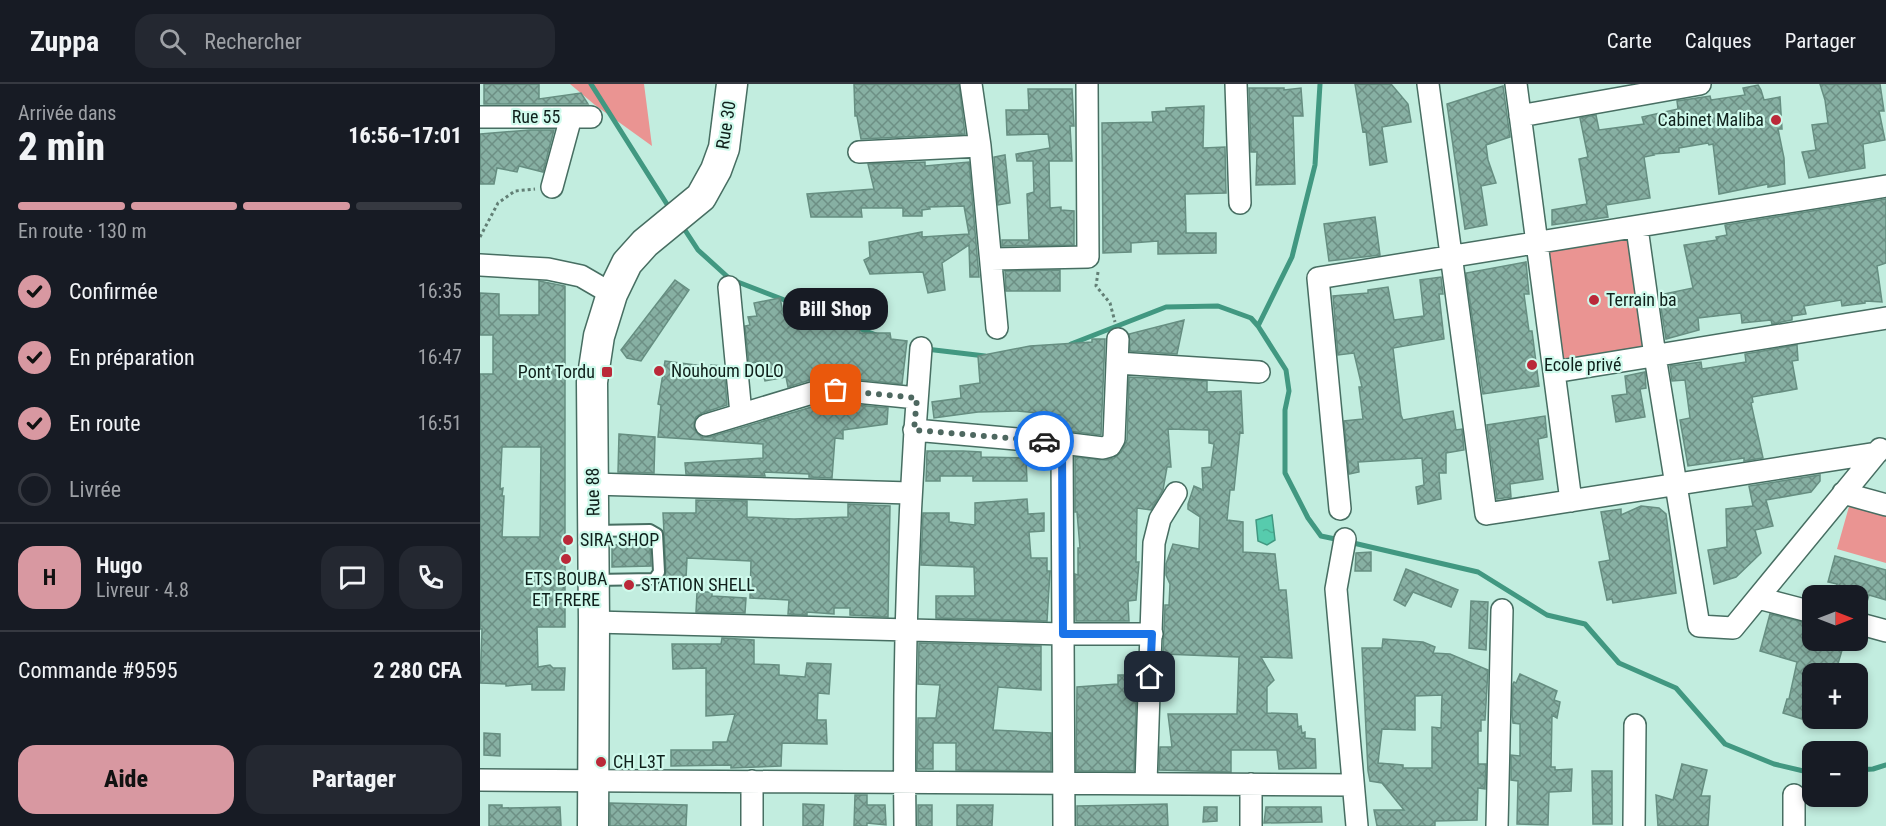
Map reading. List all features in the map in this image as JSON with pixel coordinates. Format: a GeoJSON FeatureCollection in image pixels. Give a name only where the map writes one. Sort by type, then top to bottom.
{"type":"FeatureCollection","features":[{"type":"Feature","properties":{"kind":"main road","name":"Rue 30"},"geometry":{"type":"LineString","coordinates":[[645,243],[701,198],[716,170],[724,148],[732,84]]}},
{"type":"Feature","properties":{"kind":"main road","name":"Rue 88"},"geometry":{"type":"LineString","coordinates":[[593,826],[592,382],[599,336],[612,294],[627,262],[645,243]]}},
{"type":"Feature","properties":{"kind":"street"},"geometry":{"type":"LineString","coordinates":[[970,84],[980,146],[997,328]]}},
{"type":"Feature","properties":{"kind":"street"},"geometry":{"type":"LineString","coordinates":[[991,259],[1088,257],[1087,84]]}},
{"type":"Feature","properties":{"kind":"street"},"geometry":{"type":"LineString","coordinates":[[1236,84],[1240,203]]}},
{"type":"Feature","properties":{"kind":"street"},"geometry":{"type":"LineString","coordinates":[[1428,84],[1486,514],[1676,484],[1881,447]]}},
{"type":"Feature","properties":{"kind":"street"},"geometry":{"type":"LineString","coordinates":[[1516,84],[1571,501]]}},
{"type":"Feature","properties":{"kind":"street"},"geometry":{"type":"LineString","coordinates":[[1520,116],[1700,84]]}},
{"type":"Feature","properties":{"kind":"street","name":"Rue 55"},"geometry":{"type":"LineString","coordinates":[[480,117],[581,117],[552,187]]}},
{"type":"Feature","properties":{"kind":"street"},"geometry":{"type":"LineString","coordinates":[[859,152],[980,146]]}},
{"type":"Feature","properties":{"kind":"street"},"geometry":{"type":"LineString","coordinates":[[1340,509],[1318,278],[1886,186]]}},
{"type":"Feature","properties":{"kind":"street"},"geometry":{"type":"LineString","coordinates":[[1636,228],[1699,626],[1733,628],[1881,447]]}},
{"type":"Feature","properties":{"kind":"street"},"geometry":{"type":"LineString","coordinates":[[480,265],[548,269],[581,276],[612,294]]}},
{"type":"Feature","properties":{"kind":"street"},"geometry":{"type":"LineString","coordinates":[[729,287],[741,414]]}},
{"type":"Feature","properties":{"kind":"street"},"geometry":{"type":"LineString","coordinates":[[1554,372],[1886,318]]}},
{"type":"Feature","properties":{"kind":"street"},"geometry":{"type":"LineString","coordinates":[[914,430],[1062,442],[1103,448],[1110,446],[1114,439],[1117,334]]}},
{"type":"Feature","properties":{"kind":"street"},"geometry":{"type":"LineString","coordinates":[[905,826],[906,631],[910,493],[921,348]]}},
{"type":"Feature","properties":{"kind":"street"},"geometry":{"type":"LineString","coordinates":[[1117,363],[1259,372]]}},
{"type":"Feature","properties":{"kind":"street"},"geometry":{"type":"LineString","coordinates":[[706,425],[812,393],[836,390],[917,398]]}},
{"type":"Feature","properties":{"kind":"street"},"geometry":{"type":"LineString","coordinates":[[1062,442],[1064,826]]}},
{"type":"Feature","properties":{"kind":"street"},"geometry":{"type":"LineString","coordinates":[[592,484],[910,493]]}},
{"type":"Feature","properties":{"kind":"street"},"geometry":{"type":"LineString","coordinates":[[1146,783],[1154,543],[1160,519],[1176,493]]}},
{"type":"Feature","properties":{"kind":"street"},"geometry":{"type":"LineString","coordinates":[[1844,493],[1886,505]]}},
{"type":"Feature","properties":{"kind":"street"},"geometry":{"type":"LineString","coordinates":[[1345,539],[1336,589],[1357,826]]}},
{"type":"Feature","properties":{"kind":"street"},"geometry":{"type":"LineString","coordinates":[[1758,598],[1802,609]]}},
{"type":"Feature","properties":{"kind":"street"},"geometry":{"type":"LineString","coordinates":[[1497,826],[1502,610]]}},
{"type":"Feature","properties":{"kind":"street"},"geometry":{"type":"LineString","coordinates":[[594,622],[906,631],[1152,634]]}},
{"type":"Feature","properties":{"kind":"street"},"geometry":{"type":"LineString","coordinates":[[1868,626],[1886,631]]}},
{"type":"Feature","properties":{"kind":"street"},"geometry":{"type":"LineString","coordinates":[[1634,826],[1635,725]]}},
{"type":"Feature","properties":{"kind":"street"},"geometry":{"type":"LineString","coordinates":[[480,780],[1353,784]]}},
{"type":"Feature","properties":{"kind":"street"},"geometry":{"type":"LineString","coordinates":[[752,781],[752,826]]}},
{"type":"Feature","properties":{"kind":"street"},"geometry":{"type":"LineString","coordinates":[[1251,784],[1251,826]]}},
{"type":"Feature","properties":{"kind":"street"},"geometry":{"type":"LineString","coordinates":[[1794,795],[1794,826]]}},
{"type":"Feature","properties":{"kind":"lane"},"geometry":{"type":"LineString","coordinates":[[593,531],[655,531],[659,572],[654,579],[594,580]]}},
{"type":"Feature","properties":{"kind":"path"},"geometry":{"type":"LineString","coordinates":[[480,237],[498,203],[515,191],[552,187]]}},
{"type":"Feature","properties":{"kind":"path"},"geometry":{"type":"LineString","coordinates":[[1088,257],[1098,270],[1096,286],[1110,303],[1117,334]]}},
{"type":"Feature","properties":{"kind":"shaded area"},"geometry":{"type":"Polygon","coordinates":[[[570,84],[644,84],[652,146],[595,105],[570,84]]]}},
{"type":"Feature","properties":{"kind":"shaded area","name":"Terrain ba"},"geometry":{"type":"Polygon","coordinates":[[[1631,236],[1649,352],[1558,365],[1540,247],[1631,236]]]}},
{"type":"Feature","properties":{"kind":"shaded area"},"geometry":{"type":"Polygon","coordinates":[[[1850,503],[1886,513],[1886,563],[1837,549],[1850,503]]]}},
{"type":"Feature","properties":{"kind":"water"},"geometry":{"type":"Polygon","coordinates":[[[1272,515],[1275,540],[1267,545],[1258,541],[1256,520],[1272,515]]]}},
{"type":"Feature","properties":{"kind":"building"},"geometry":{"type":"Polygon","coordinates":[[[484,84],[539,84],[539,99],[581,93],[588,104],[484,104],[484,84]]]}},
{"type":"Feature","properties":{"kind":"building"},"geometry":{"type":"Polygon","coordinates":[[[854,84],[959,84],[965,134],[861,139],[857,116],[855,116],[854,84]]]}},
{"type":"Feature","properties":{"kind":"building"},"geometry":{"type":"Polygon","coordinates":[[[1355,84],[1391,84],[1408,104],[1411,122],[1382,127],[1387,162],[1370,165],[1366,131],[1363,132],[1355,84]]]}},
{"type":"Feature","properties":{"kind":"building"},"geometry":{"type":"Polygon","coordinates":[[[1820,84],[1880,84],[1884,111],[1879,111],[1885,140],[1863,144],[1865,168],[1809,178],[1802,152],[1816,150],[1812,125],[1828,123],[1820,84]]]}},
{"type":"Feature","properties":{"kind":"building"},"geometry":{"type":"Polygon","coordinates":[[[1758,85],[1764,100],[1780,97],[1782,129],[1778,129],[1784,158],[1785,184],[1768,187],[1768,184],[1719,194],[1713,144],[1679,148],[1679,152],[1644,157],[1650,198],[1606,205],[1608,217],[1552,225],[1552,210],[1587,204],[1579,159],[1588,157],[1580,118],[1596,115],[1599,130],[1644,124],[1642,117],[1678,109],[1677,101],[1710,96],[1711,100],[1745,95],[1743,88],[1758,85]]]}},
{"type":"Feature","properties":{"kind":"building"},"geometry":{"type":"Polygon","coordinates":[[[1503,86],[1510,137],[1486,145],[1488,160],[1496,183],[1481,186],[1487,225],[1465,229],[1447,104],[1503,86]]]}},
{"type":"Feature","properties":{"kind":"building"},"geometry":{"type":"Polygon","coordinates":[[[1249,88],[1284,88],[1284,90],[1301,88],[1303,116],[1293,116],[1295,184],[1256,185],[1257,152],[1251,152],[1249,88]]]}},
{"type":"Feature","properties":{"kind":"building"},"geometry":{"type":"Polygon","coordinates":[[[1028,89],[1072,89],[1074,126],[1070,126],[1072,161],[1049,161],[1050,208],[1061,207],[1061,210],[1074,211],[1074,245],[1002,246],[1002,240],[1029,240],[1027,194],[1034,192],[1033,161],[1017,161],[1016,154],[1050,148],[1048,134],[1007,135],[1006,110],[1029,110],[1028,89]]]}},
{"type":"Feature","properties":{"kind":"building"},"geometry":{"type":"Polygon","coordinates":[[[1204,106],[1203,148],[1225,147],[1226,193],[1185,194],[1186,233],[1216,233],[1216,253],[1158,254],[1158,241],[1131,243],[1131,252],[1103,253],[1102,123],[1153,122],[1152,112],[1166,111],[1166,108],[1204,106]]]}},
{"type":"Feature","properties":{"kind":"building"},"geometry":{"type":"Polygon","coordinates":[[[554,130],[543,172],[519,166],[517,172],[497,168],[494,184],[480,184],[480,134],[554,130]]]}},
{"type":"Feature","properties":{"kind":"building"},"geometry":{"type":"Polygon","coordinates":[[[1005,155],[1010,203],[998,205],[994,157],[1005,155]]]}},
{"type":"Feature","properties":{"kind":"building"},"geometry":{"type":"Polygon","coordinates":[[[925,162],[925,166],[969,162],[979,277],[970,277],[969,245],[942,263],[945,290],[928,293],[923,272],[870,274],[864,260],[870,257],[869,242],[922,232],[922,237],[969,234],[964,206],[929,207],[930,209],[922,210],[922,216],[903,216],[903,208],[861,208],[862,217],[811,217],[807,194],[874,189],[868,164],[925,162]]]}},
{"type":"Feature","properties":{"kind":"building"},"geometry":{"type":"Polygon","coordinates":[[[1886,199],[1886,263],[1877,266],[1882,302],[1865,301],[1865,303],[1842,306],[1841,300],[1804,306],[1806,314],[1792,316],[1792,320],[1772,324],[1771,320],[1742,323],[1741,313],[1698,318],[1699,330],[1666,339],[1659,295],[1693,288],[1684,245],[1717,240],[1716,237],[1727,235],[1725,225],[1886,199]]]}},
{"type":"Feature","properties":{"kind":"building"},"geometry":{"type":"Polygon","coordinates":[[[1375,217],[1380,255],[1329,261],[1324,224],[1375,217]]]}},
{"type":"Feature","properties":{"kind":"building"},"geometry":{"type":"Polygon","coordinates":[[[1526,262],[1529,294],[1524,294],[1529,331],[1532,331],[1539,386],[1483,394],[1466,273],[1526,262]]]}},
{"type":"Feature","properties":{"kind":"building"},"geometry":{"type":"Polygon","coordinates":[[[1060,270],[1060,291],[1006,291],[1005,271],[1060,270]]]}},
{"type":"Feature","properties":{"kind":"building"},"geometry":{"type":"Polygon","coordinates":[[[1441,277],[1443,294],[1439,294],[1444,339],[1393,348],[1403,420],[1453,411],[1456,430],[1462,429],[1464,450],[1446,453],[1446,473],[1439,473],[1441,499],[1418,504],[1416,487],[1424,485],[1422,458],[1358,462],[1359,472],[1349,474],[1344,421],[1363,419],[1359,387],[1362,387],[1354,353],[1338,355],[1333,296],[1368,293],[1368,290],[1388,287],[1394,320],[1424,316],[1420,280],[1441,277]]]}},
{"type":"Feature","properties":{"kind":"building"},"geometry":{"type":"Polygon","coordinates":[[[675,280],[689,290],[641,361],[627,358],[621,350],[675,280]]]}},
{"type":"Feature","properties":{"kind":"building"},"geometry":{"type":"Polygon","coordinates":[[[539,281],[565,286],[565,627],[537,627],[538,667],[550,665],[553,668],[565,668],[564,690],[532,690],[532,684],[506,686],[506,684],[480,683],[482,629],[480,629],[480,374],[493,374],[493,335],[480,335],[480,293],[499,294],[499,315],[539,315],[539,281]],[[502,447],[500,489],[503,488],[502,496],[504,496],[502,537],[540,537],[541,447],[502,447]]]}},
{"type":"Feature","properties":{"kind":"building"},"geometry":{"type":"Polygon","coordinates":[[[780,298],[783,312],[798,309],[799,315],[804,313],[806,321],[845,312],[848,326],[859,324],[860,333],[890,333],[891,339],[907,341],[902,384],[835,377],[810,380],[788,387],[786,377],[765,381],[760,361],[749,364],[745,326],[750,325],[748,317],[757,316],[754,303],[780,298]]]}},
{"type":"Feature","properties":{"kind":"building"},"geometry":{"type":"Polygon","coordinates":[[[1184,320],[1177,354],[1130,351],[1129,334],[1184,320]]]}},
{"type":"Feature","properties":{"kind":"building"},"geometry":{"type":"Polygon","coordinates":[[[1092,339],[1105,339],[1101,435],[1060,430],[1060,415],[1017,411],[978,412],[934,418],[932,402],[961,398],[960,386],[980,383],[978,356],[1030,346],[1092,342],[1092,339]]]}},
{"type":"Feature","properties":{"kind":"building"},"geometry":{"type":"Polygon","coordinates":[[[1797,345],[1798,360],[1792,361],[1797,389],[1752,397],[1753,402],[1751,403],[1763,458],[1744,461],[1744,458],[1688,466],[1680,420],[1690,418],[1685,380],[1672,381],[1670,366],[1701,362],[1702,369],[1746,362],[1745,354],[1797,345]]]}},
{"type":"Feature","properties":{"kind":"building"},"geometry":{"type":"Polygon","coordinates":[[[665,361],[711,367],[711,365],[724,366],[727,405],[696,417],[694,429],[703,437],[710,437],[815,406],[836,403],[888,408],[887,424],[843,430],[843,439],[835,438],[832,478],[809,477],[809,474],[764,472],[765,476],[686,474],[685,463],[763,458],[763,444],[658,437],[661,405],[658,404],[665,361]]]}},
{"type":"Feature","properties":{"kind":"building"},"geometry":{"type":"Polygon","coordinates":[[[1645,372],[1646,388],[1640,389],[1645,417],[1616,422],[1612,396],[1627,394],[1625,376],[1645,372]]]}},
{"type":"Feature","properties":{"kind":"building"},"geometry":{"type":"Polygon","coordinates":[[[1129,377],[1207,381],[1207,392],[1241,391],[1243,433],[1240,432],[1234,490],[1230,490],[1227,520],[1243,522],[1243,552],[1275,554],[1279,590],[1286,590],[1292,658],[1261,657],[1274,680],[1267,687],[1267,713],[1297,714],[1298,727],[1301,726],[1302,733],[1305,732],[1305,738],[1315,739],[1316,768],[1279,769],[1277,750],[1231,750],[1231,772],[1159,770],[1160,747],[1172,747],[1168,714],[1237,714],[1239,657],[1163,654],[1165,605],[1169,605],[1170,584],[1166,575],[1166,564],[1173,544],[1199,549],[1200,517],[1188,509],[1188,504],[1194,486],[1203,490],[1202,468],[1211,467],[1214,444],[1209,443],[1209,430],[1168,429],[1171,467],[1167,467],[1163,490],[1151,510],[1137,508],[1136,562],[1139,562],[1136,600],[1128,601],[1129,621],[1076,621],[1075,574],[1078,575],[1078,548],[1080,548],[1077,512],[1075,512],[1075,457],[1106,460],[1114,458],[1121,452],[1127,440],[1129,377]]]}},
{"type":"Feature","properties":{"kind":"building"},"geometry":{"type":"Polygon","coordinates":[[[1545,416],[1547,437],[1538,439],[1543,479],[1510,484],[1511,497],[1497,499],[1487,425],[1545,416]]]}},
{"type":"Feature","properties":{"kind":"building"},"geometry":{"type":"Polygon","coordinates":[[[619,434],[655,437],[654,473],[618,472],[619,434]]]}},
{"type":"Feature","properties":{"kind":"building"},"geometry":{"type":"Polygon","coordinates":[[[927,451],[981,452],[981,457],[1026,458],[1027,481],[973,481],[973,476],[940,476],[940,481],[926,481],[927,451]]]}},
{"type":"Feature","properties":{"kind":"building"},"geometry":{"type":"Polygon","coordinates":[[[1820,475],[1820,481],[1811,492],[1766,500],[1773,526],[1755,530],[1761,553],[1736,577],[1714,584],[1708,550],[1727,547],[1726,509],[1753,506],[1749,486],[1820,475]]]}},
{"type":"Feature","properties":{"kind":"building"},"geometry":{"type":"Polygon","coordinates":[[[1027,499],[1028,514],[1044,513],[1044,531],[1029,532],[1031,558],[1047,558],[1047,571],[1050,571],[1047,621],[936,618],[936,596],[975,596],[974,567],[921,565],[923,513],[949,513],[949,522],[975,525],[975,503],[1027,499]]]}},
{"type":"Feature","properties":{"kind":"building"},"geometry":{"type":"Polygon","coordinates":[[[696,500],[747,501],[747,517],[794,519],[848,517],[848,504],[890,506],[888,617],[850,615],[850,608],[834,608],[834,614],[807,612],[807,615],[788,614],[789,600],[750,598],[751,561],[687,558],[686,579],[663,579],[666,572],[663,513],[696,513],[696,500]]]}},
{"type":"Feature","properties":{"kind":"building"},"geometry":{"type":"Polygon","coordinates":[[[1641,506],[1659,508],[1666,514],[1676,593],[1613,603],[1612,599],[1607,600],[1599,562],[1610,560],[1601,512],[1621,509],[1621,515],[1641,506]]]}},
{"type":"Feature","properties":{"kind":"building"},"geometry":{"type":"Polygon","coordinates":[[[650,544],[651,566],[612,567],[612,545],[650,544]]]}},
{"type":"Feature","properties":{"kind":"building"},"geometry":{"type":"Polygon","coordinates":[[[1371,552],[1371,571],[1355,571],[1356,553],[1371,552]]]}},
{"type":"Feature","properties":{"kind":"building"},"geometry":{"type":"Polygon","coordinates":[[[1835,556],[1886,570],[1886,600],[1869,595],[1868,598],[1868,585],[1837,585],[1828,582],[1835,556]]]}},
{"type":"Feature","properties":{"kind":"building"},"geometry":{"type":"Polygon","coordinates":[[[1406,569],[1458,590],[1451,607],[1413,592],[1405,606],[1394,600],[1406,569]]]}},
{"type":"Feature","properties":{"kind":"building"},"geometry":{"type":"Polygon","coordinates":[[[697,592],[712,592],[712,596],[746,598],[745,613],[696,612],[697,592]]]}},
{"type":"Feature","properties":{"kind":"building"},"geometry":{"type":"Polygon","coordinates":[[[1471,601],[1488,602],[1486,650],[1469,648],[1471,601]]]}},
{"type":"Feature","properties":{"kind":"building"},"geometry":{"type":"Polygon","coordinates":[[[1770,614],[1802,622],[1802,651],[1842,651],[1838,663],[1802,663],[1802,719],[1783,713],[1787,699],[1789,699],[1797,662],[1760,651],[1770,614]]]}},
{"type":"Feature","properties":{"kind":"building"},"geometry":{"type":"Polygon","coordinates":[[[722,638],[754,640],[754,664],[779,665],[779,675],[805,677],[807,663],[831,664],[829,694],[818,693],[817,720],[826,720],[827,744],[782,743],[781,766],[731,768],[731,765],[671,766],[671,750],[713,750],[713,742],[727,742],[735,714],[706,716],[706,668],[673,669],[672,644],[721,644],[722,638]]]}},
{"type":"Feature","properties":{"kind":"building"},"geometry":{"type":"Polygon","coordinates":[[[1383,639],[1423,642],[1435,647],[1433,653],[1450,654],[1488,670],[1485,720],[1481,720],[1481,731],[1478,731],[1478,764],[1486,764],[1485,789],[1478,788],[1477,820],[1435,821],[1435,826],[1377,826],[1374,810],[1404,810],[1382,783],[1370,781],[1368,771],[1362,648],[1382,648],[1383,639]],[[1442,695],[1415,696],[1415,730],[1382,729],[1378,763],[1403,765],[1403,768],[1432,768],[1432,727],[1441,728],[1442,695]]]}},
{"type":"Feature","properties":{"kind":"building"},"geometry":{"type":"Polygon","coordinates":[[[919,643],[1041,646],[1041,690],[998,687],[993,730],[1051,733],[1051,771],[956,770],[956,743],[933,743],[933,769],[917,769],[918,718],[936,718],[940,685],[918,684],[919,643]]]}},
{"type":"Feature","properties":{"kind":"building"},"geometry":{"type":"Polygon","coordinates":[[[1520,674],[1557,691],[1554,700],[1560,702],[1557,718],[1552,715],[1551,767],[1555,767],[1555,770],[1572,769],[1571,791],[1549,792],[1548,825],[1517,824],[1518,781],[1511,780],[1511,755],[1520,756],[1520,724],[1513,723],[1512,715],[1513,684],[1516,683],[1520,674]]]}},
{"type":"Feature","properties":{"kind":"building"},"geometry":{"type":"Polygon","coordinates":[[[1118,675],[1137,675],[1134,771],[1076,771],[1077,687],[1118,684],[1118,675]]]}},
{"type":"Feature","properties":{"kind":"building"},"geometry":{"type":"Polygon","coordinates":[[[484,733],[500,734],[500,756],[484,755],[484,733]]]}},
{"type":"Feature","properties":{"kind":"building"},"geometry":{"type":"Polygon","coordinates":[[[1682,764],[1707,770],[1701,796],[1710,796],[1708,826],[1658,826],[1656,795],[1673,800],[1682,764]]]}},
{"type":"Feature","properties":{"kind":"building"},"geometry":{"type":"Polygon","coordinates":[[[1592,771],[1612,771],[1612,824],[1593,824],[1592,771]]]}},
{"type":"Feature","properties":{"kind":"building"},"geometry":{"type":"Polygon","coordinates":[[[855,795],[867,795],[867,805],[885,805],[886,825],[867,823],[867,826],[854,826],[855,795]]]}},
{"type":"Feature","properties":{"kind":"building"},"geometry":{"type":"Polygon","coordinates":[[[610,803],[687,805],[686,826],[610,826],[610,803]]]}},
{"type":"Feature","properties":{"kind":"building"},"geometry":{"type":"Polygon","coordinates":[[[803,804],[824,805],[823,826],[803,826],[803,804]]]}},
{"type":"Feature","properties":{"kind":"building"},"geometry":{"type":"Polygon","coordinates":[[[1167,804],[1168,826],[1077,826],[1077,806],[1167,804]]]}},
{"type":"Feature","properties":{"kind":"building"},"geometry":{"type":"Polygon","coordinates":[[[489,805],[502,805],[502,808],[560,807],[561,826],[489,826],[489,805]]]}},
{"type":"Feature","properties":{"kind":"building"},"geometry":{"type":"Polygon","coordinates":[[[918,805],[932,805],[932,826],[918,826],[918,805]]]}},
{"type":"Feature","properties":{"kind":"building"},"geometry":{"type":"Polygon","coordinates":[[[957,805],[993,805],[992,826],[957,826],[957,805]]]}},
{"type":"Feature","properties":{"kind":"building"},"geometry":{"type":"Polygon","coordinates":[[[1204,807],[1217,807],[1217,821],[1203,822],[1204,807]]]}},
{"type":"Feature","properties":{"kind":"building"},"geometry":{"type":"Polygon","coordinates":[[[1266,807],[1321,807],[1322,822],[1264,823],[1266,807]]]}},
{"type":"Feature","properties":{"kind":"waterway"},"geometry":{"type":"LineString","coordinates":[[591,84],[670,209]]}},
{"type":"Feature","properties":{"kind":"waterway"},"geometry":{"type":"LineString","coordinates":[[1258,326],[1292,257],[1315,165],[1320,84]]}},
{"type":"Feature","properties":{"kind":"waterway"},"geometry":{"type":"LineString","coordinates":[[681,224],[698,250],[730,279],[834,319]]}},
{"type":"Feature","properties":{"kind":"waterway"},"geometry":{"type":"LineString","coordinates":[[1071,344],[1166,307],[1218,306],[1251,318],[1286,370],[1289,391],[1285,410],[1285,473],[1308,518],[1321,536],[1340,540]]}},
{"type":"Feature","properties":{"kind":"waterway"},"geometry":{"type":"LineString","coordinates":[[843,322],[876,335]]}},
{"type":"Feature","properties":{"kind":"waterway"},"geometry":{"type":"LineString","coordinates":[[926,349],[985,356]]}},
{"type":"Feature","properties":{"kind":"waterway"},"geometry":{"type":"LineString","coordinates":[[1349,542],[1478,572],[1547,615],[1585,624],[1619,663],[1676,688],[1725,744],[1774,764],[1802,771]]}},
{"type":"Feature","properties":{"kind":"waterway"},"geometry":{"type":"LineString","coordinates":[[1868,769],[1886,765]]}},
{"type":"Feature","properties":{"kind":"way so far"},"geometry":{"type":"LineString","coordinates":[[836,390],[917,398],[914,430],[1044,441]]}},
{"type":"Feature","properties":{"kind":"place","name":"Cabinet Maliba"},"geometry":{"type":"Point","coordinates":[1776,120]}},
{"type":"Feature","properties":{"kind":"place","name":"Terrain ba"},"geometry":{"type":"Point","coordinates":[1594,300]}},
{"type":"Feature","properties":{"kind":"place","name":"Ecole privé"},"geometry":{"type":"Point","coordinates":[1532,365]}},
{"type":"Feature","properties":{"kind":"place","name":"Nouhoum DOLO"},"geometry":{"type":"Point","coordinates":[659,371]}},
{"type":"Feature","properties":{"kind":"place","name":"Pont Tordu"},"geometry":{"type":"Point","coordinates":[607,372]}},
{"type":"Feature","properties":{"kind":"place","name":"Bill Shop"},"geometry":{"type":"Point","coordinates":[836,390]}},
{"type":"Feature","properties":{"kind":"place","name":"SIRA SHOP"},"geometry":{"type":"Point","coordinates":[568,540]}},
{"type":"Feature","properties":{"kind":"place","name":"ETS BOUBA ET FRERE"},"geometry":{"type":"Point","coordinates":[566,559]}},
{"type":"Feature","properties":{"kind":"place","name":"STATION SHELL"},"geometry":{"type":"Point","coordinates":[629,585]}},
{"type":"Feature","properties":{"kind":"place","name":"CH L3T"},"geometry":{"type":"Point","coordinates":[601,762]}},
{"type":"Feature","properties":{"kind":"route"},"geometry":{"type":"LineString","coordinates":[[1044,441],[1062,442],[1063,634],[1152,634],[1150,677]]}}]}
